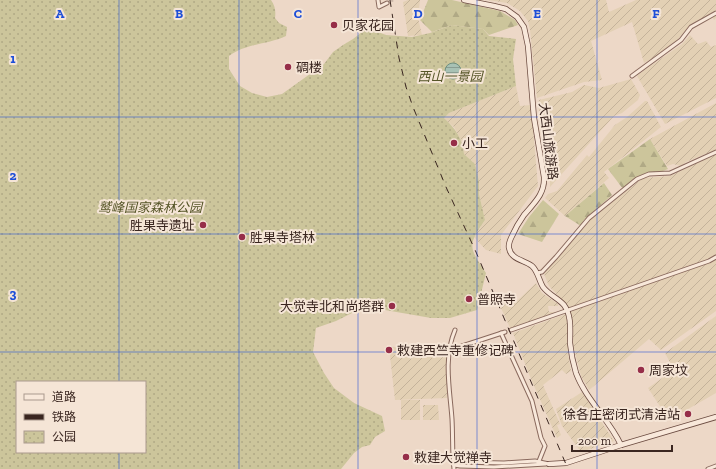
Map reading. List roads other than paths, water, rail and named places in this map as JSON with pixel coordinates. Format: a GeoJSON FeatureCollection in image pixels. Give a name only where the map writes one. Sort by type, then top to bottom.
{"type":"FeatureCollection","features":[{"type":"Feature","properties":{"kind":"street"},"geometry":{"type":"LineString","coordinates":[[378,0],[379,7],[387,3]]}},
{"type":"Feature","properties":{"kind":"street","name":"大西山旅游路"},"geometry":{"type":"LineString","coordinates":[[464,0],[494,6],[509,11],[519,20],[526,32],[534,118],[544,185],[539,198],[518,224],[510,240],[509,246],[513,256],[531,265],[545,289],[567,310]]}},
{"type":"Feature","properties":{"kind":"street"},"geometry":{"type":"LineString","coordinates":[[632,76],[681,40],[691,27],[716,13]]}},
{"type":"Feature","properties":{"kind":"street"},"geometry":{"type":"LineString","coordinates":[[537,274],[542,272],[556,257],[589,218],[637,179],[649,174],[670,172],[716,152]]}},
{"type":"Feature","properties":{"kind":"street"},"geometry":{"type":"LineString","coordinates":[[511,330],[709,261],[716,257]]}},
{"type":"Feature","properties":{"kind":"street"},"geometry":{"type":"LineString","coordinates":[[567,310],[569,316],[572,359],[577,374],[585,392],[621,445]]}},
{"type":"Feature","properties":{"kind":"street"},"geometry":{"type":"LineString","coordinates":[[454,469],[448,360],[450,344],[456,330]]}},
{"type":"Feature","properties":{"kind":"street"},"geometry":{"type":"LineString","coordinates":[[450,344],[453,349],[505,332]]}},
{"type":"Feature","properties":{"kind":"street"},"geometry":{"type":"LineString","coordinates":[[501,333],[532,401],[541,438],[545,446],[539,461]]}},
{"type":"Feature","properties":{"kind":"street"},"geometry":{"type":"LineString","coordinates":[[454,465],[494,467],[566,463],[716,417]]}},
{"type":"Feature","properties":{"kind":"street"},"geometry":{"type":"LineString","coordinates":[[454,465],[462,462],[504,463],[539,461],[549,464]]}},
{"type":"Feature","properties":{"kind":"street"},"geometry":{"type":"LineString","coordinates":[[708,469],[716,466]]}},
{"type":"Feature","properties":{"kind":"tunnel"},"geometry":{"type":"LineString","coordinates":[[387,3],[393,0]]}},
{"type":"Feature","properties":{"kind":"railway"},"geometry":{"type":"LineString","coordinates":[[390,0],[399,58],[406,87],[413,107],[568,469]]}},
{"type":"Feature","properties":{"kind":"place","name":"贝家花园"},"geometry":{"type":"Point","coordinates":[334,25]}},
{"type":"Feature","properties":{"kind":"place","name":"碉楼"},"geometry":{"type":"Point","coordinates":[288,67]}},
{"type":"Feature","properties":{"kind":"place","name":"小工"},"geometry":{"type":"Point","coordinates":[454,143]}},
{"type":"Feature","properties":{"kind":"place","name":"胜果寺遗址"},"geometry":{"type":"Point","coordinates":[203,225]}},
{"type":"Feature","properties":{"kind":"place","name":"胜果寺塔林"},"geometry":{"type":"Point","coordinates":[242,237]}},
{"type":"Feature","properties":{"kind":"place","name":"普照寺"},"geometry":{"type":"Point","coordinates":[469,299]}},
{"type":"Feature","properties":{"kind":"place","name":"大觉寺北和尚塔群"},"geometry":{"type":"Point","coordinates":[392,306]}},
{"type":"Feature","properties":{"kind":"place","name":"敕建西竺寺重修记碑"},"geometry":{"type":"Point","coordinates":[389,350]}},
{"type":"Feature","properties":{"kind":"place","name":"周家坟"},"geometry":{"type":"Point","coordinates":[641,370]}},
{"type":"Feature","properties":{"kind":"place","name":"徐各庄密闭式清洁站"},"geometry":{"type":"Point","coordinates":[688,414]}},
{"type":"Feature","properties":{"kind":"place","name":"敕建大觉禅寺"},"geometry":{"type":"Point","coordinates":[406,457]}},
{"type":"Feature","properties":{"kind":"park label","name":"西山一景园"},"geometry":{"type":"Point","coordinates":[450,76]}},
{"type":"Feature","properties":{"kind":"park label","name":"鹫峰国家森林公园"},"geometry":{"type":"Point","coordinates":[150,207]}}]}
